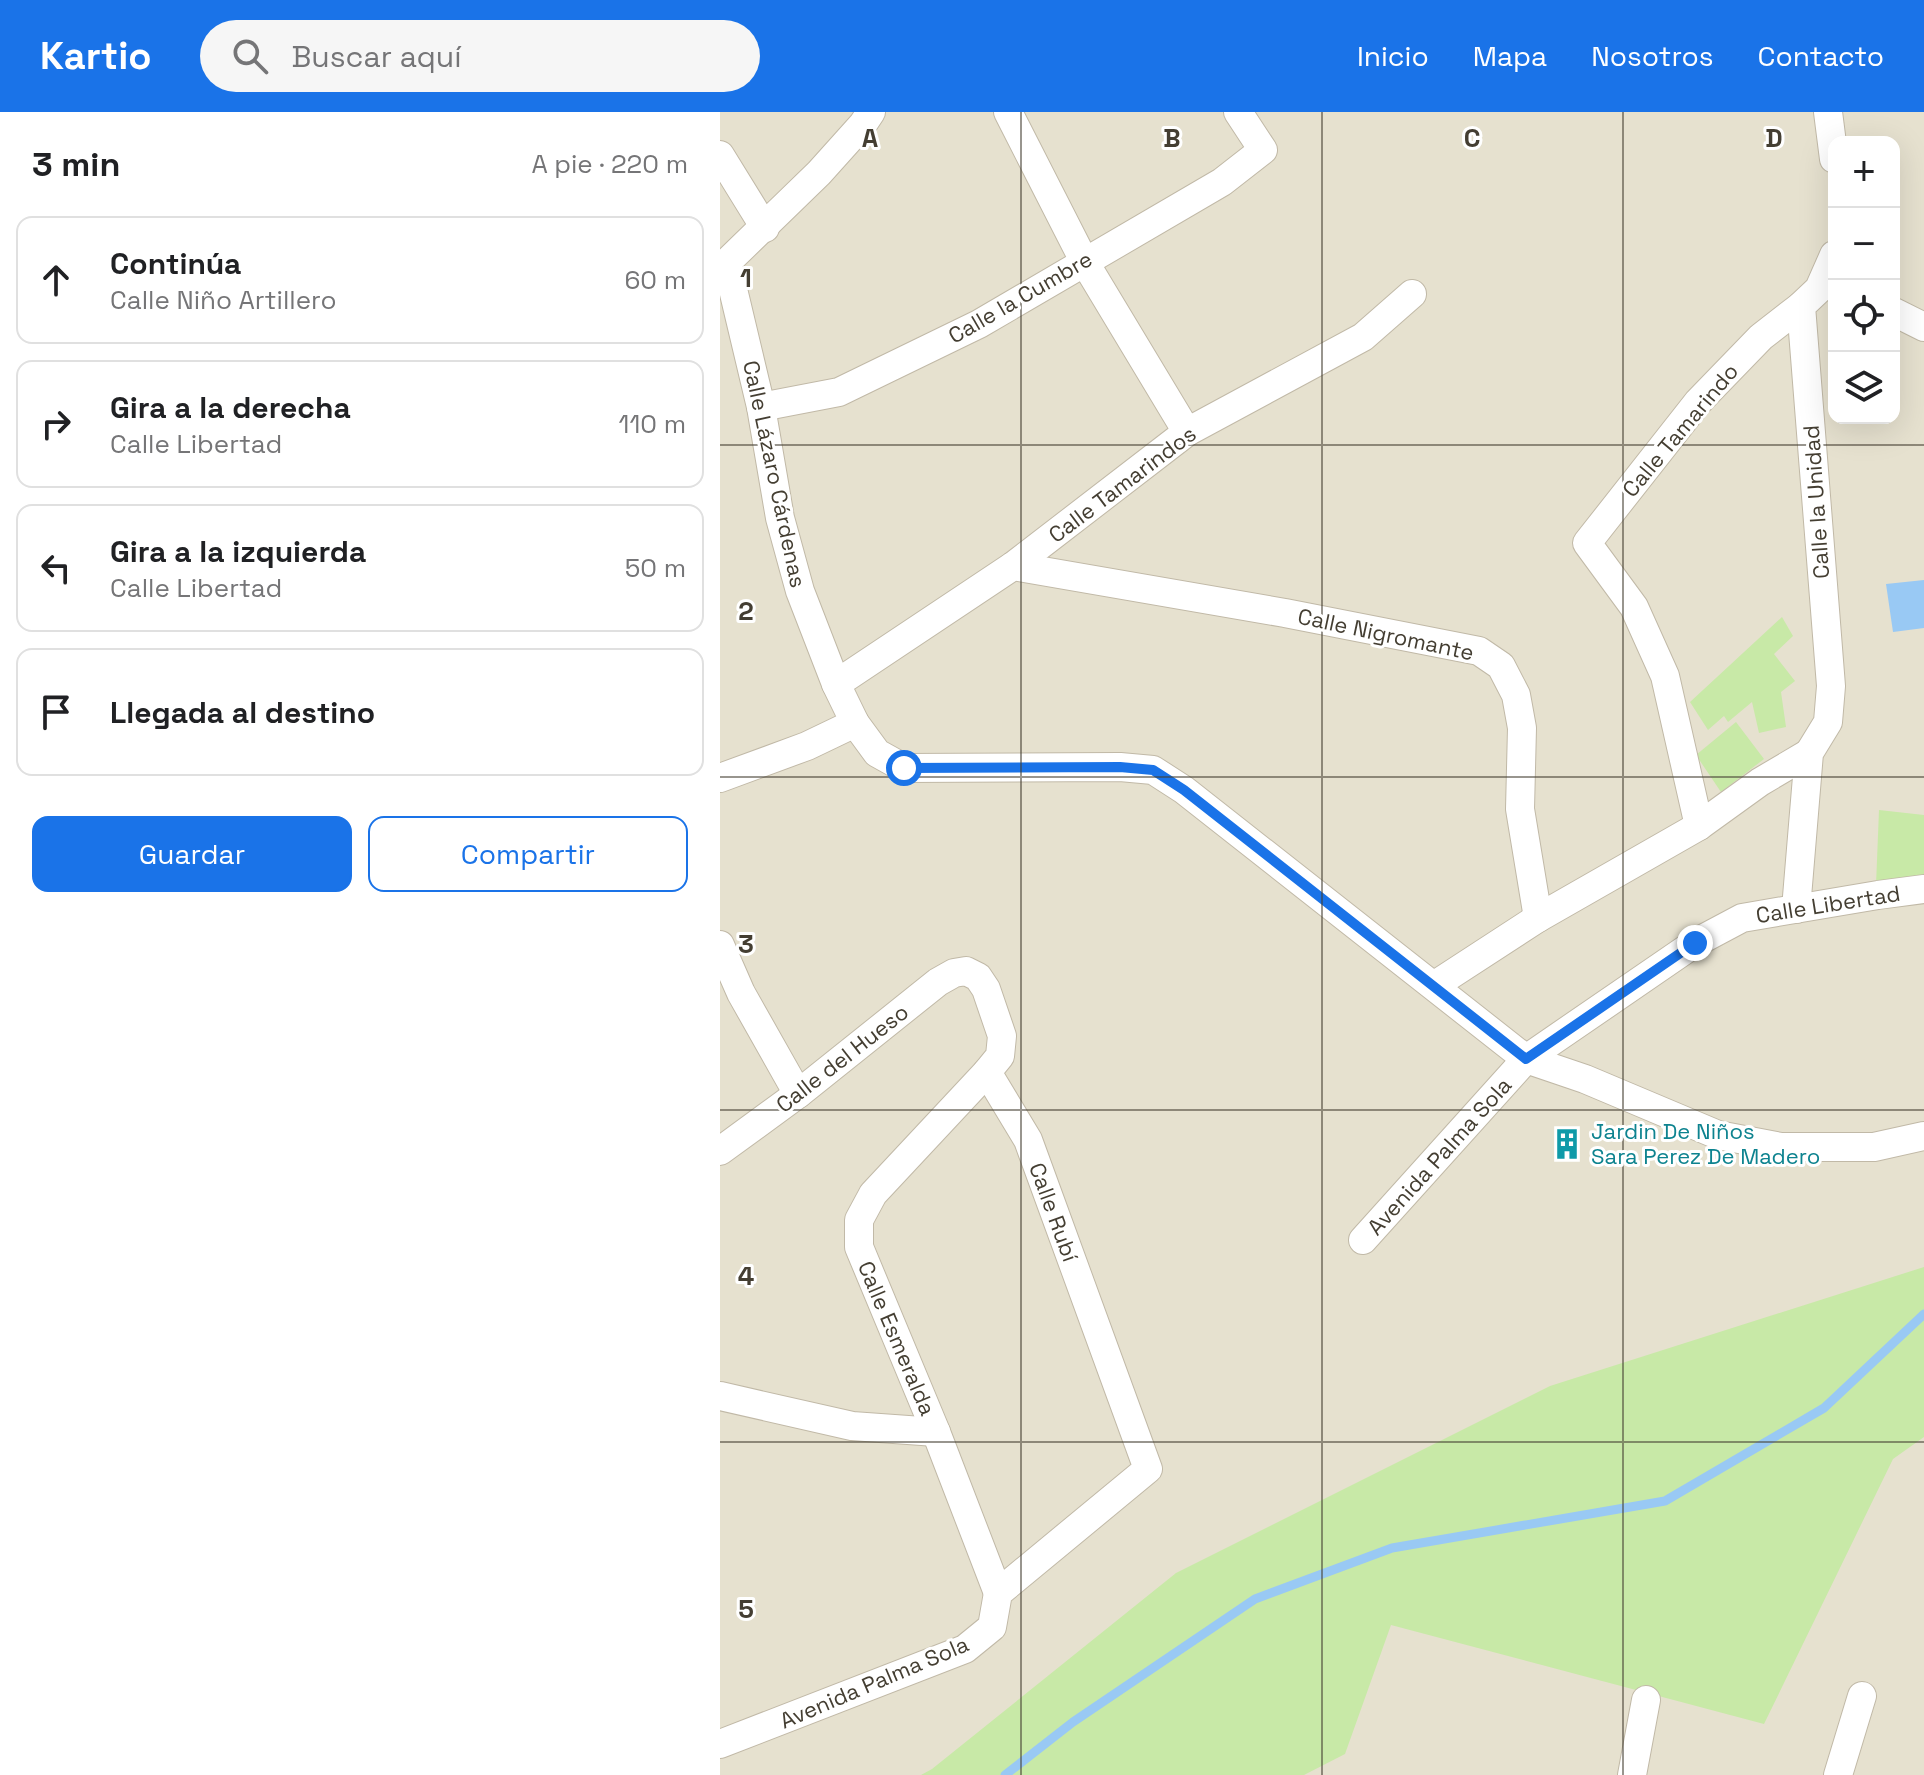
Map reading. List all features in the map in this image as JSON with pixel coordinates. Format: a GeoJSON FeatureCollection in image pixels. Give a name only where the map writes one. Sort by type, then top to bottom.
{"type":"FeatureCollection","features":[{"type":"Feature","properties":{"kind":"street"},"geometry":{"type":"LineString","coordinates":[[724,267],[819,173],[871,112]]}},
{"type":"Feature","properties":{"kind":"street"},"geometry":{"type":"LineString","coordinates":[[1008,112],[1084,261],[1187,432]]}},
{"type":"Feature","properties":{"kind":"street","name":"Calle la Cumbre"},"geometry":{"type":"LineString","coordinates":[[761,407],[839,392],[979,324],[1222,182],[1263,150],[1238,112]]}},
{"type":"Feature","properties":{"kind":"street"},"geometry":{"type":"LineString","coordinates":[[1828,112],[1831,136]]}},
{"type":"Feature","properties":{"kind":"street"},"geometry":{"type":"LineString","coordinates":[[720,155],[765,228]]}},
{"type":"Feature","properties":{"kind":"street","name":"Calle Lázaro Cárdenas"},"geometry":{"type":"LineString","coordinates":[[724,267],[761,407],[780,518],[800,591],[836,684],[855,723],[877,753],[904,768],[1120,767],[1153,770],[1184,790],[1435,985]]}},
{"type":"Feature","properties":{"kind":"street","name":"Calle la Unidad"},"geometry":{"type":"LineString","coordinates":[[1796,909],[1809,753],[1828,722],[1831,686],[1818,296],[1828,270]]}},
{"type":"Feature","properties":{"kind":"street","name":"Calle Tamarindos"},"geometry":{"type":"LineString","coordinates":[[836,684],[1013,566],[1187,432],[1363,337],[1412,294]]}},
{"type":"Feature","properties":{"kind":"street","name":"Calle Tamarindo"},"geometry":{"type":"LineString","coordinates":[[1699,826],[1665,676],[1634,607],[1587,543],[1698,402],[1761,337],[1818,296]]}},
{"type":"Feature","properties":{"kind":"street"},"geometry":{"type":"LineString","coordinates":[[1900,315],[1924,327]]}},
{"type":"Feature","properties":{"kind":"street","name":"Calle Nigromante"},"geometry":{"type":"LineString","coordinates":[[1013,566],[1285,613],[1479,651],[1501,666],[1516,695],[1522,728],[1520,809],[1538,918]]}},
{"type":"Feature","properties":{"kind":"street"},"geometry":{"type":"LineString","coordinates":[[720,778],[807,746],[855,723]]}},
{"type":"Feature","properties":{"kind":"street"},"geometry":{"type":"LineString","coordinates":[[1526,1059],[1435,985],[1538,918],[1699,826],[1760,782],[1809,753]]}},
{"type":"Feature","properties":{"kind":"street","name":"Calle Libertad"},"geometry":{"type":"LineString","coordinates":[[1526,1059],[1695,943],[1742,918],[1924,889]]}},
{"type":"Feature","properties":{"kind":"street"},"geometry":{"type":"LineString","coordinates":[[720,945],[731,998],[798,1094]]}},
{"type":"Feature","properties":{"kind":"street","name":"Calle del Hueso"},"geometry":{"type":"LineString","coordinates":[[720,1151],[798,1094],[938,982],[954,973],[966,971],[978,977],[986,989],[1002,1036],[1000,1056],[987,1072]]}},
{"type":"Feature","properties":{"kind":"street","name":"Avenida Palma Sola"},"geometry":{"type":"LineString","coordinates":[[1363,1240],[1526,1059],[1585,1079],[1718,1135],[1781,1147],[1874,1147],[1924,1136]]}},
{"type":"Feature","properties":{"kind":"street","name":"Calle Esmeralda"},"geometry":{"type":"LineString","coordinates":[[987,1072],[873,1194],[859,1220],[859,1247],[936,1432],[998,1593]]}},
{"type":"Feature","properties":{"kind":"street","name":"Calle Rubí"},"geometry":{"type":"LineString","coordinates":[[987,1072],[1028,1140],[1148,1469],[998,1593]]}},
{"type":"Feature","properties":{"kind":"street"},"geometry":{"type":"LineString","coordinates":[[720,1396],[852,1426],[936,1432]]}},
{"type":"Feature","properties":{"kind":"street","name":"Avenida Palma Sola"},"geometry":{"type":"LineString","coordinates":[[720,1744],[965,1649],[992,1627],[998,1593]]}},
{"type":"Feature","properties":{"kind":"street"},"geometry":{"type":"LineString","coordinates":[[1838,1775],[1862,1696]]}},
{"type":"Feature","properties":{"kind":"street"},"geometry":{"type":"LineString","coordinates":[[1632,1775],[1646,1700]]}},
{"type":"Feature","properties":{"kind":"shaded area"},"geometry":{"type":"Polygon","coordinates":[[[720,112],[1924,112],[1924,1775],[720,1775],[720,112]]]}},
{"type":"Feature","properties":{"kind":"green space"},"geometry":{"type":"Polygon","coordinates":[[[1782,617],[1793,636],[1774,654],[1795,681],[1781,692],[1786,727],[1759,733],[1752,702],[1728,722],[1724,716],[1708,730],[1690,702],[1782,617]]]}},
{"type":"Feature","properties":{"kind":"green space"},"geometry":{"type":"Polygon","coordinates":[[[1736,722],[1764,759],[1721,792],[1696,755],[1736,722]]]}},
{"type":"Feature","properties":{"kind":"green space"},"geometry":{"type":"Polygon","coordinates":[[[1879,810],[1924,815],[1924,878],[1876,885],[1879,810]]]}},
{"type":"Feature","properties":{"kind":"green space"},"geometry":{"type":"Polygon","coordinates":[[[1924,1267],[1924,1437],[1893,1459],[1764,1724],[1391,1625],[1345,1754],[1304,1775],[921,1775],[1176,1573],[1550,1386],[1924,1267]]]}},
{"type":"Feature","properties":{"kind":"water"},"geometry":{"type":"Polygon","coordinates":[[[1924,580],[1924,628],[1893,632],[1886,584],[1924,580]]]}},
{"type":"Feature","properties":{"kind":"waterway"},"geometry":{"type":"LineString","coordinates":[[1005,1775],[1073,1722],[1255,1599],[1392,1548],[1665,1501],[1824,1408],[1924,1314]]}},
{"type":"Feature","properties":{"kind":"place","name":"Jardin De Niños Sara Perez De Madero"},"geometry":{"type":"Point","coordinates":[1567,1144]}},
{"type":"Feature","properties":{"kind":"route"},"geometry":{"type":"LineString","coordinates":[[904,768],[1120,767],[1153,770],[1184,790],[1526,1059],[1695,943]]}}]}
